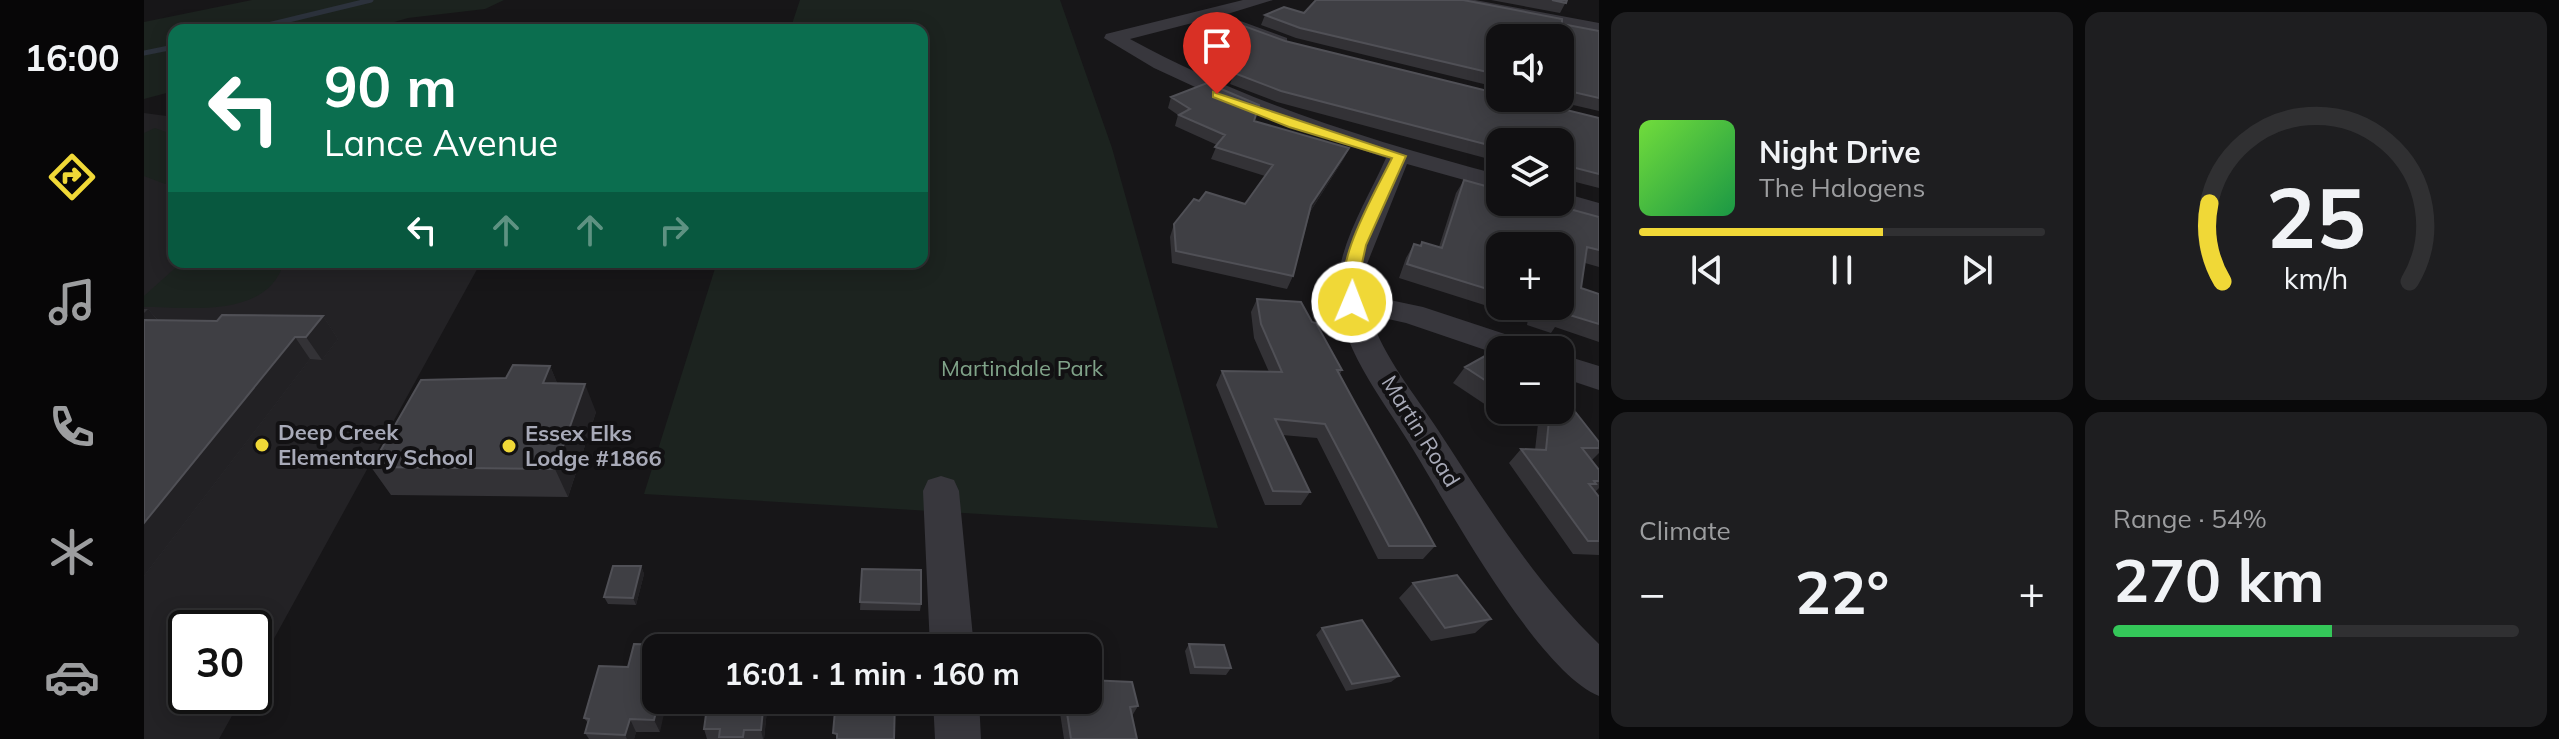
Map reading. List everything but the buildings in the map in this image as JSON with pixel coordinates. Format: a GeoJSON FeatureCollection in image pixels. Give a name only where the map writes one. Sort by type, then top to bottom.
{"type":"FeatureCollection","features":[{"type":"Feature","properties":{"kind":"street"},"geometry":{"type":"LineString","coordinates":[[1264,0],[1113,38],[1244,105],[1399,156],[1486,179]]}},
{"type":"Feature","properties":{"kind":"street"},"geometry":{"type":"LineString","coordinates":[[1448,0],[1593,24]]}},
{"type":"Feature","properties":{"kind":"street"},"geometry":{"type":"LineString","coordinates":[[1206,15],[1303,48]]}},
{"type":"Feature","properties":{"kind":"street","name":"Martin Road"},"geometry":{"type":"LineString","coordinates":[[1399,156],[1358,245],[1350,282],[1352,302],[1369,346],[1510,576],[1548,622],[1599,674]]}},
{"type":"Feature","properties":{"kind":"street"},"geometry":{"type":"LineString","coordinates":[[1574,204],[1599,211]]}},
{"type":"Feature","properties":{"kind":"street"},"geometry":{"type":"LineString","coordinates":[[1352,302],[1412,314],[1486,339]]}},
{"type":"Feature","properties":{"kind":"street"},"geometry":{"type":"LineString","coordinates":[[1574,370],[1599,378]]}},
{"type":"Feature","properties":{"kind":"street"},"geometry":{"type":"LineString","coordinates":[[941,491],[951,634]]}},
{"type":"Feature","properties":{"kind":"street"},"geometry":{"type":"LineString","coordinates":[[957,714],[958,739]]}},
{"type":"Feature","properties":{"kind":"shaded area","name":"Deep Creek Elementary School"},"geometry":{"type":"Polygon","coordinates":[[[144,113],[168,116],[168,268],[478,268],[272,642],[272,610],[168,610],[168,714],[233,714],[219,739],[144,739],[144,113]]]}},
{"type":"Feature","properties":{"kind":"green space"},"geometry":{"type":"Polygon","coordinates":[[[252,0],[504,0],[485,9],[408,18],[388,24],[168,24],[168,93],[144,99],[144,22],[252,0]]]}},
{"type":"Feature","properties":{"kind":"green space","name":"Martindale Park"},"geometry":{"type":"Polygon","coordinates":[[[800,0],[1060,0],[1112,148],[1218,528],[644,494],[715,268],[928,268],[928,24],[792,24],[800,0]]]}},
{"type":"Feature","properties":{"kind":"green space"},"geometry":{"type":"Polygon","coordinates":[[[155,128],[168,133],[168,183],[144,176],[144,133],[155,128]]]}},
{"type":"Feature","properties":{"kind":"green space"},"geometry":{"type":"Polygon","coordinates":[[[175,268],[281,268],[275,280],[262,293],[225,306],[144,307],[144,296],[175,268]]]}},
{"type":"Feature","properties":{"kind":"waterway"},"geometry":{"type":"LineString","coordinates":[[272,24],[371,0]]}},
{"type":"Feature","properties":{"kind":"waterway"},"geometry":{"type":"LineString","coordinates":[[144,53],[168,48]]}},
{"type":"Feature","properties":{"kind":"place","name":"Deep Creek Elementary School"},"geometry":{"type":"Point","coordinates":[262,445]}},
{"type":"Feature","properties":{"kind":"place","name":"Essex Elks Lodge #1866"},"geometry":{"type":"Point","coordinates":[509,446]}},
{"type":"Feature","properties":{"kind":"route"},"geometry":{"type":"LineString","coordinates":[[1217,94],[1267,115],[1399,156],[1358,245],[1350,282],[1352,302]]}}]}
